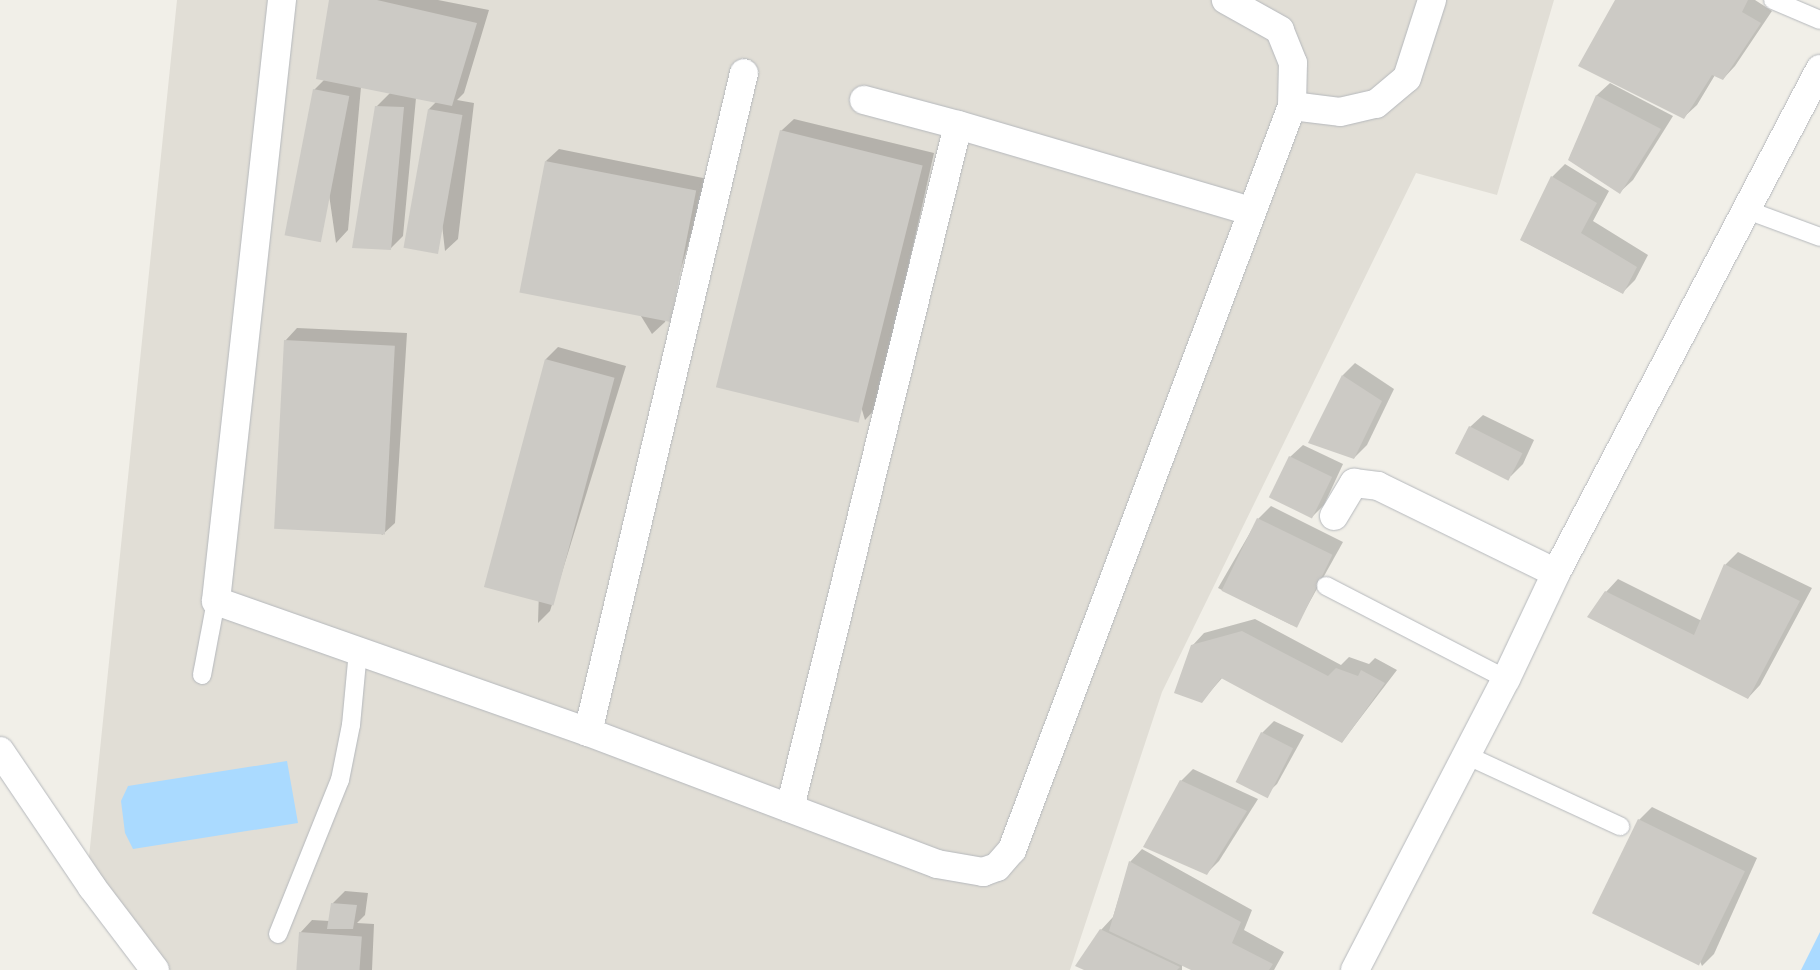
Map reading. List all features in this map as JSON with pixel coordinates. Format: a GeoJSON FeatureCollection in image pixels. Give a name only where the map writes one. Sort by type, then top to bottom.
{"type":"FeatureCollection","features":[{"type":"Feature","properties":{"kind":"street"},"geometry":{"type":"LineString","coordinates":[[282,0],[216,601],[588,732],[937,864],[962,870],[983,872],[997,867],[1012,850],[1250,211],[1292,106],[1293,62],[1280,30],[1226,0]]}},
{"type":"Feature","properties":{"kind":"street"},"geometry":{"type":"LineString","coordinates":[[1292,106],[1340,112],[1376,104],[1408,78],[1432,0]]}},
{"type":"Feature","properties":{"kind":"street"},"geometry":{"type":"LineString","coordinates":[[1355,970],[1506,679],[1556,573],[1820,69]]}},
{"type":"Feature","properties":{"kind":"street"},"geometry":{"type":"LineString","coordinates":[[588,732],[744,73]]}},
{"type":"Feature","properties":{"kind":"street"},"geometry":{"type":"LineString","coordinates":[[864,100],[958,125],[1250,211]]}},
{"type":"Feature","properties":{"kind":"street"},"geometry":{"type":"LineString","coordinates":[[790,808],[958,125]]}},
{"type":"Feature","properties":{"kind":"street"},"geometry":{"type":"LineString","coordinates":[[1334,516],[1354,483],[1378,486],[1556,573]]}},
{"type":"Feature","properties":{"kind":"street"},"geometry":{"type":"LineString","coordinates":[[0,751],[87,879],[154,970]]}},
{"type":"Feature","properties":{"kind":"lane"},"geometry":{"type":"LineString","coordinates":[[1773,0],[1820,20]]}},
{"type":"Feature","properties":{"kind":"lane"},"geometry":{"type":"LineString","coordinates":[[1747,210],[1820,237]]}},
{"type":"Feature","properties":{"kind":"lane"},"geometry":{"type":"LineString","coordinates":[[1326,586],[1506,679]]}},
{"type":"Feature","properties":{"kind":"lane"},"geometry":{"type":"LineString","coordinates":[[202,675],[216,601]]}},
{"type":"Feature","properties":{"kind":"lane"},"geometry":{"type":"LineString","coordinates":[[278,934],[340,780],[351,724],[358,650]]}},
{"type":"Feature","properties":{"kind":"lane"},"geometry":{"type":"LineString","coordinates":[[1466,755],[1620,826]]}},
{"type":"Feature","properties":{"kind":"shaded area"},"geometry":{"type":"Polygon","coordinates":[[[177,0],[1554,0],[1497,195],[1416,173],[1162,692],[1070,970],[142,970],[85,896],[177,0]]]}},
{"type":"Feature","properties":{"kind":"water"},"geometry":{"type":"Polygon","coordinates":[[[287,761],[298,823],[133,849],[125,833],[121,801],[128,786],[287,761]]]}},
{"type":"Feature","properties":{"kind":"water"},"geometry":{"type":"Polygon","coordinates":[[[1820,932],[1820,970],[1801,970],[1820,932]]]}},
{"type":"Feature","properties":{"kind":"building"},"geometry":{"type":"Polygon","coordinates":[[[329,0],[377,0],[477,23],[452,106],[316,79],[329,0]]]}},
{"type":"Feature","properties":{"kind":"building"},"geometry":{"type":"Polygon","coordinates":[[[1615,0],[1748,0],[1742,12],[1761,23],[1723,80],[1712,75],[1684,119],[1578,66],[1615,0]]]}},
{"type":"Feature","properties":{"kind":"building"},"geometry":{"type":"Polygon","coordinates":[[[313,89],[349,96],[321,242],[285,235],[313,89]]]}},
{"type":"Feature","properties":{"kind":"building"},"geometry":{"type":"Polygon","coordinates":[[[1596,95],[1661,129],[1620,194],[1568,160],[1596,95]]]}},
{"type":"Feature","properties":{"kind":"building"},"geometry":{"type":"Polygon","coordinates":[[[375,106],[404,107],[391,250],[352,248],[375,106]]]}},
{"type":"Feature","properties":{"kind":"building"},"geometry":{"type":"Polygon","coordinates":[[[428,109],[462,115],[438,254],[404,248],[428,109]]]}},
{"type":"Feature","properties":{"kind":"building"},"geometry":{"type":"Polygon","coordinates":[[[780,130],[923,166],[859,423],[716,387],[780,130]]]}},
{"type":"Feature","properties":{"kind":"building"},"geometry":{"type":"Polygon","coordinates":[[[545,161],[696,190],[671,322],[519,293],[545,161]]]}},
{"type":"Feature","properties":{"kind":"building"},"geometry":{"type":"Polygon","coordinates":[[[1551,176],[1597,203],[1581,233],[1637,267],[1623,294],[1520,240],[1551,176]]]}},
{"type":"Feature","properties":{"kind":"building"},"geometry":{"type":"Polygon","coordinates":[[[284,340],[395,346],[385,535],[274,529],[284,340]]]}},
{"type":"Feature","properties":{"kind":"building"},"geometry":{"type":"Polygon","coordinates":[[[545,359],[615,378],[553,606],[484,587],[545,359]]]}},
{"type":"Feature","properties":{"kind":"building"},"geometry":{"type":"Polygon","coordinates":[[[1342,375],[1382,401],[1354,459],[1308,443],[1342,375]]]}},
{"type":"Feature","properties":{"kind":"building"},"geometry":{"type":"Polygon","coordinates":[[[1469,426],[1522,453],[1508,481],[1455,454],[1469,426]]]}},
{"type":"Feature","properties":{"kind":"building"},"geometry":{"type":"Polygon","coordinates":[[[1289,456],[1332,477],[1312,518],[1269,497],[1289,456]]]}},
{"type":"Feature","properties":{"kind":"building"},"geometry":{"type":"Polygon","coordinates":[[[1257,518],[1332,555],[1297,628],[1221,591],[1257,518]]]}},
{"type":"Feature","properties":{"kind":"building"},"geometry":{"type":"Polygon","coordinates":[[[1724,564],[1800,601],[1748,699],[1587,617],[1605,591],[1694,635],[1724,564]]]}},
{"type":"Feature","properties":{"kind":"building"},"geometry":{"type":"Polygon","coordinates":[[[1242,631],[1328,676],[1336,668],[1358,676],[1361,670],[1385,683],[1342,743],[1221,678],[1202,703],[1174,693],[1191,645],[1242,631]]]}},
{"type":"Feature","properties":{"kind":"building"},"geometry":{"type":"Polygon","coordinates":[[[1261,732],[1293,748],[1268,798],[1236,782],[1261,732]]]}},
{"type":"Feature","properties":{"kind":"building"},"geometry":{"type":"Polygon","coordinates":[[[1180,780],[1247,811],[1207,875],[1143,847],[1180,780]]]}},
{"type":"Feature","properties":{"kind":"building"},"geometry":{"type":"Polygon","coordinates":[[[1638,819],[1745,871],[1699,966],[1592,913],[1638,819]]]}},
{"type":"Feature","properties":{"kind":"building"},"geometry":{"type":"Polygon","coordinates":[[[1129,861],[1241,922],[1232,943],[1273,964],[1269,970],[1191,970],[1109,931],[1129,861]]]}},
{"type":"Feature","properties":{"kind":"building"},"geometry":{"type":"Polygon","coordinates":[[[331,903],[357,905],[353,929],[327,929],[331,903]]]}},
{"type":"Feature","properties":{"kind":"building"},"geometry":{"type":"Polygon","coordinates":[[[1100,929],[1180,967],[1177,970],[1084,970],[1075,966],[1100,929]]]}},
{"type":"Feature","properties":{"kind":"building"},"geometry":{"type":"Polygon","coordinates":[[[299,932],[362,936],[359,970],[296,970],[299,932]]]}}]}
